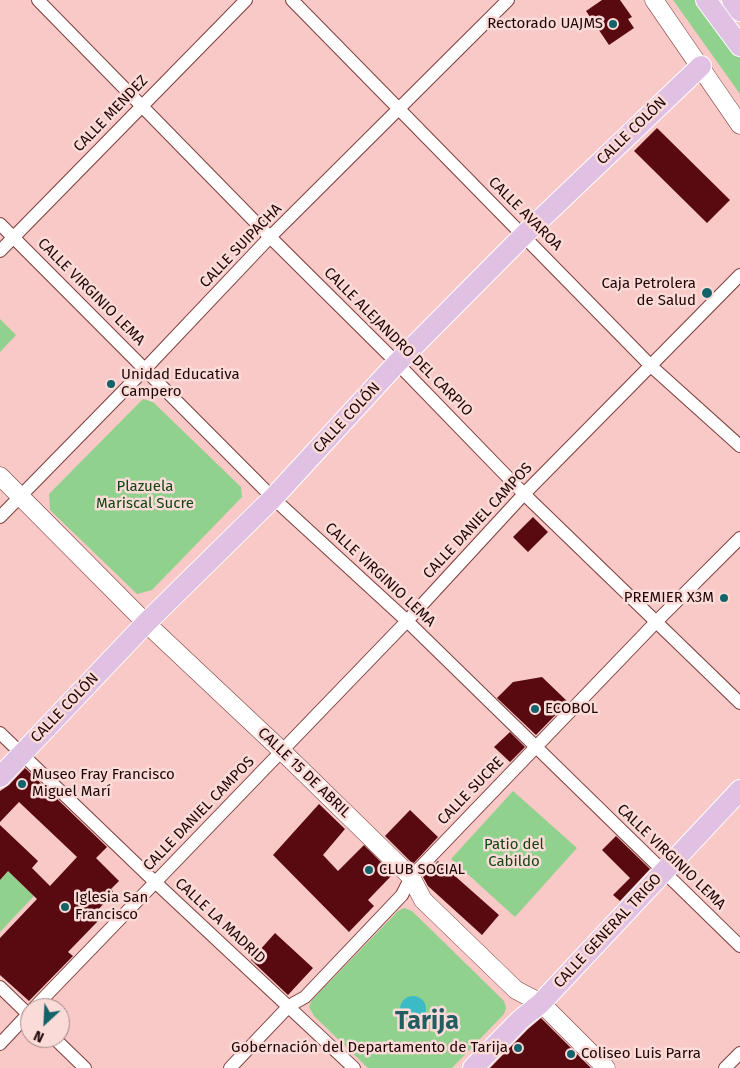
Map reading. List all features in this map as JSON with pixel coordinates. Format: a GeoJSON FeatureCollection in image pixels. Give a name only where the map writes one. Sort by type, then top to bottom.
{"type":"FeatureCollection","features":[{"type":"Feature","properties":{"kind":"main road"},"geometry":{"type":"LineString","coordinates":[[706,0],[740,46]]}},
{"type":"Feature","properties":{"kind":"main road"},"geometry":{"type":"LineString","coordinates":[[732,0],[740,12]]}},
{"type":"Feature","properties":{"kind":"main road","name":"CALLE COLÓN"},"geometry":{"type":"LineString","coordinates":[[0,777],[146,623],[273,498],[397,363],[524,235],[701,66]]}},
{"type":"Feature","properties":{"kind":"main road","name":"CALLE GENERAL TRIGO"},"geometry":{"type":"LineString","coordinates":[[473,1068],[520,1020],[541,1004],[740,790]]}},
{"type":"Feature","properties":{"kind":"street","name":"CALLE ALEJANDRO DEL CARPIO"},"geometry":{"type":"LineString","coordinates":[[38,0],[524,494],[740,704]]}},
{"type":"Feature","properties":{"kind":"street","name":"CALLE MENDEZ"},"geometry":{"type":"LineString","coordinates":[[0,251],[246,0]]}},
{"type":"Feature","properties":{"kind":"street","name":"CALLE AVAROA"},"geometry":{"type":"LineString","coordinates":[[292,0],[651,366],[740,446]]}},
{"type":"Feature","properties":{"kind":"street","name":"CALLE SUIPACHA"},"geometry":{"type":"LineString","coordinates":[[0,517],[146,369],[270,237],[508,0]]}},
{"type":"Feature","properties":{"kind":"street"},"geometry":{"type":"LineString","coordinates":[[654,0],[701,66],[740,126]]}},
{"type":"Feature","properties":{"kind":"street","name":"CALLE VIRGINIO LEMA"},"geometry":{"type":"LineString","coordinates":[[0,224],[273,498],[407,621],[662,872],[740,946]]}},
{"type":"Feature","properties":{"kind":"street","name":"CALLE DANIEL CAMPOS"},"geometry":{"type":"LineString","coordinates":[[44,998],[407,621],[524,494],[740,275]]}},
{"type":"Feature","properties":{"kind":"street","name":"CALLE 15 DE ABRIL"},"geometry":{"type":"LineString","coordinates":[[0,476],[146,623],[282,751],[411,877],[423,900],[516,990],[541,1004],[606,1068]]}},
{"type":"Feature","properties":{"kind":"street","name":"CALLE SUCRE"},"geometry":{"type":"LineString","coordinates":[[230,1068],[289,1006],[305,998],[402,895],[411,877],[656,622],[740,538]]}},
{"type":"Feature","properties":{"kind":"street","name":"CALLE LA MADRID"},"geometry":{"type":"LineString","coordinates":[[0,734],[154,882],[354,1068]]}},
{"type":"Feature","properties":{"kind":"street"},"geometry":{"type":"LineString","coordinates":[[0,987],[20,1003]]}},
{"type":"Feature","properties":{"kind":"street","name":"CALLE DANIEL CAMPOS"},"geometry":{"type":"LineString","coordinates":[[0,1044],[20,1023]]}},
{"type":"Feature","properties":{"kind":"street"},"geometry":{"type":"LineString","coordinates":[[64,1048],[85,1068]]}},
{"type":"Feature","properties":{"kind":"street"},"geometry":{"type":"LineString","coordinates":[[725,1068],[740,1053]]}},
{"type":"Feature","properties":{"kind":"green space"},"geometry":{"type":"Polygon","coordinates":[[[673,0],[699,0],[740,56],[740,94],[673,0]]]}},
{"type":"Feature","properties":{"kind":"green space"},"geometry":{"type":"Polygon","coordinates":[[[0,319],[16,335],[0,352],[0,319]]]}},
{"type":"Feature","properties":{"kind":"green space","name":"Plazuela Mariscal Sucre"},"geometry":{"type":"Polygon","coordinates":[[[143,399],[153,402],[241,487],[242,497],[152,590],[137,594],[50,510],[49,494],[143,399]]]}},
{"type":"Feature","properties":{"kind":"green space","name":"Patio del Cabildo"},"geometry":{"type":"Polygon","coordinates":[[[513,791],[577,848],[515,917],[451,859],[513,791]]]}},
{"type":"Feature","properties":{"kind":"green space"},"geometry":{"type":"Polygon","coordinates":[[[8,871],[34,896],[0,932],[0,880],[8,871]]]}},
{"type":"Feature","properties":{"kind":"green space"},"geometry":{"type":"Polygon","coordinates":[[[404,908],[412,911],[504,1001],[506,1008],[504,1014],[452,1068],[368,1068],[314,1016],[309,1007],[312,1000],[398,911],[404,908]]]}},
{"type":"Feature","properties":{"kind":"water"},"geometry":{"type":"Polygon","coordinates":[[[413,996],[422,1000],[426,1009],[422,1018],[413,1022],[404,1018],[400,1009],[404,1000],[413,996]]]}},
{"type":"Feature","properties":{"kind":"building","name":"Rectorado UAJMS"},"geometry":{"type":"Polygon","coordinates":[[[602,0],[620,0],[632,17],[628,19],[634,28],[609,45],[586,11],[602,0]]]}},
{"type":"Feature","properties":{"kind":"building"},"geometry":{"type":"Polygon","coordinates":[[[657,128],[730,200],[707,223],[634,151],[657,128]]]}},
{"type":"Feature","properties":{"kind":"building"},"geometry":{"type":"Polygon","coordinates":[[[533,517],[548,532],[528,552],[513,537],[533,517]]]}},
{"type":"Feature","properties":{"kind":"building","name":"ECOBOL"},"geometry":{"type":"Polygon","coordinates":[[[542,677],[568,702],[536,735],[497,698],[513,682],[542,677]]]}},
{"type":"Feature","properties":{"kind":"building"},"geometry":{"type":"Polygon","coordinates":[[[510,732],[525,747],[510,762],[494,747],[510,732]]]}},
{"type":"Feature","properties":{"kind":"building"},"geometry":{"type":"Polygon","coordinates":[[[25,768],[107,847],[96,858],[119,881],[111,889],[114,893],[92,916],[98,921],[68,952],[73,956],[32,998],[26,998],[0,975],[0,938],[37,899],[8,871],[0,880],[0,825],[38,861],[32,868],[50,886],[77,857],[19,802],[0,822],[0,791],[9,785],[25,768]]]}},
{"type":"Feature","properties":{"kind":"building"},"geometry":{"type":"Polygon","coordinates":[[[319,804],[345,829],[323,855],[338,871],[364,845],[393,874],[368,900],[374,906],[349,932],[273,855],[319,804]]]}},
{"type":"Feature","properties":{"kind":"building"},"geometry":{"type":"Polygon","coordinates":[[[410,810],[438,837],[413,864],[385,836],[410,810]]]}},
{"type":"Feature","properties":{"kind":"building"},"geometry":{"type":"Polygon","coordinates":[[[616,836],[650,869],[620,901],[613,895],[630,878],[602,850],[616,836]]]}},
{"type":"Feature","properties":{"kind":"building"},"geometry":{"type":"Polygon","coordinates":[[[438,861],[499,915],[482,935],[428,886],[423,877],[438,861]]]}},
{"type":"Feature","properties":{"kind":"building"},"geometry":{"type":"Polygon","coordinates":[[[275,933],[313,968],[288,995],[251,960],[275,933]]]}},
{"type":"Feature","properties":{"kind":"building"},"geometry":{"type":"Polygon","coordinates":[[[541,1018],[591,1068],[490,1068],[528,1029],[541,1018]]]}},
{"type":"Feature","properties":{"kind":"place","name":"Rectorado UAJMS"},"geometry":{"type":"Point","coordinates":[613,24]}},
{"type":"Feature","properties":{"kind":"place","name":"Caja Petrolera de Salud"},"geometry":{"type":"Point","coordinates":[707,293]}},
{"type":"Feature","properties":{"kind":"place","name":"Unidad Educativa Campero"},"geometry":{"type":"Point","coordinates":[111,384]}},
{"type":"Feature","properties":{"kind":"place","name":"PREMIER X3M"},"geometry":{"type":"Point","coordinates":[724,598]}},
{"type":"Feature","properties":{"kind":"place","name":"ECOBOL"},"geometry":{"type":"Point","coordinates":[535,709]}},
{"type":"Feature","properties":{"kind":"place","name":"Museo Fray Francisco Miguel Marí"},"geometry":{"type":"Point","coordinates":[22,784]}},
{"type":"Feature","properties":{"kind":"place","name":"CLUB SOCIAL"},"geometry":{"type":"Point","coordinates":[369,870]}},
{"type":"Feature","properties":{"kind":"place","name":"Iglesia San Francisco"},"geometry":{"type":"Point","coordinates":[65,907]}},
{"type":"Feature","properties":{"kind":"place","name":"Gobernación del Departamento de Tarija"},"geometry":{"type":"Point","coordinates":[518,1048]}},
{"type":"Feature","properties":{"kind":"place","name":"Coliseo Luis Parra"},"geometry":{"type":"Point","coordinates":[571,1054]}},
{"type":"Feature","properties":{"kind":"district","name":"Tarija"},"geometry":{"type":"Point","coordinates":[427,1022]}}]}
